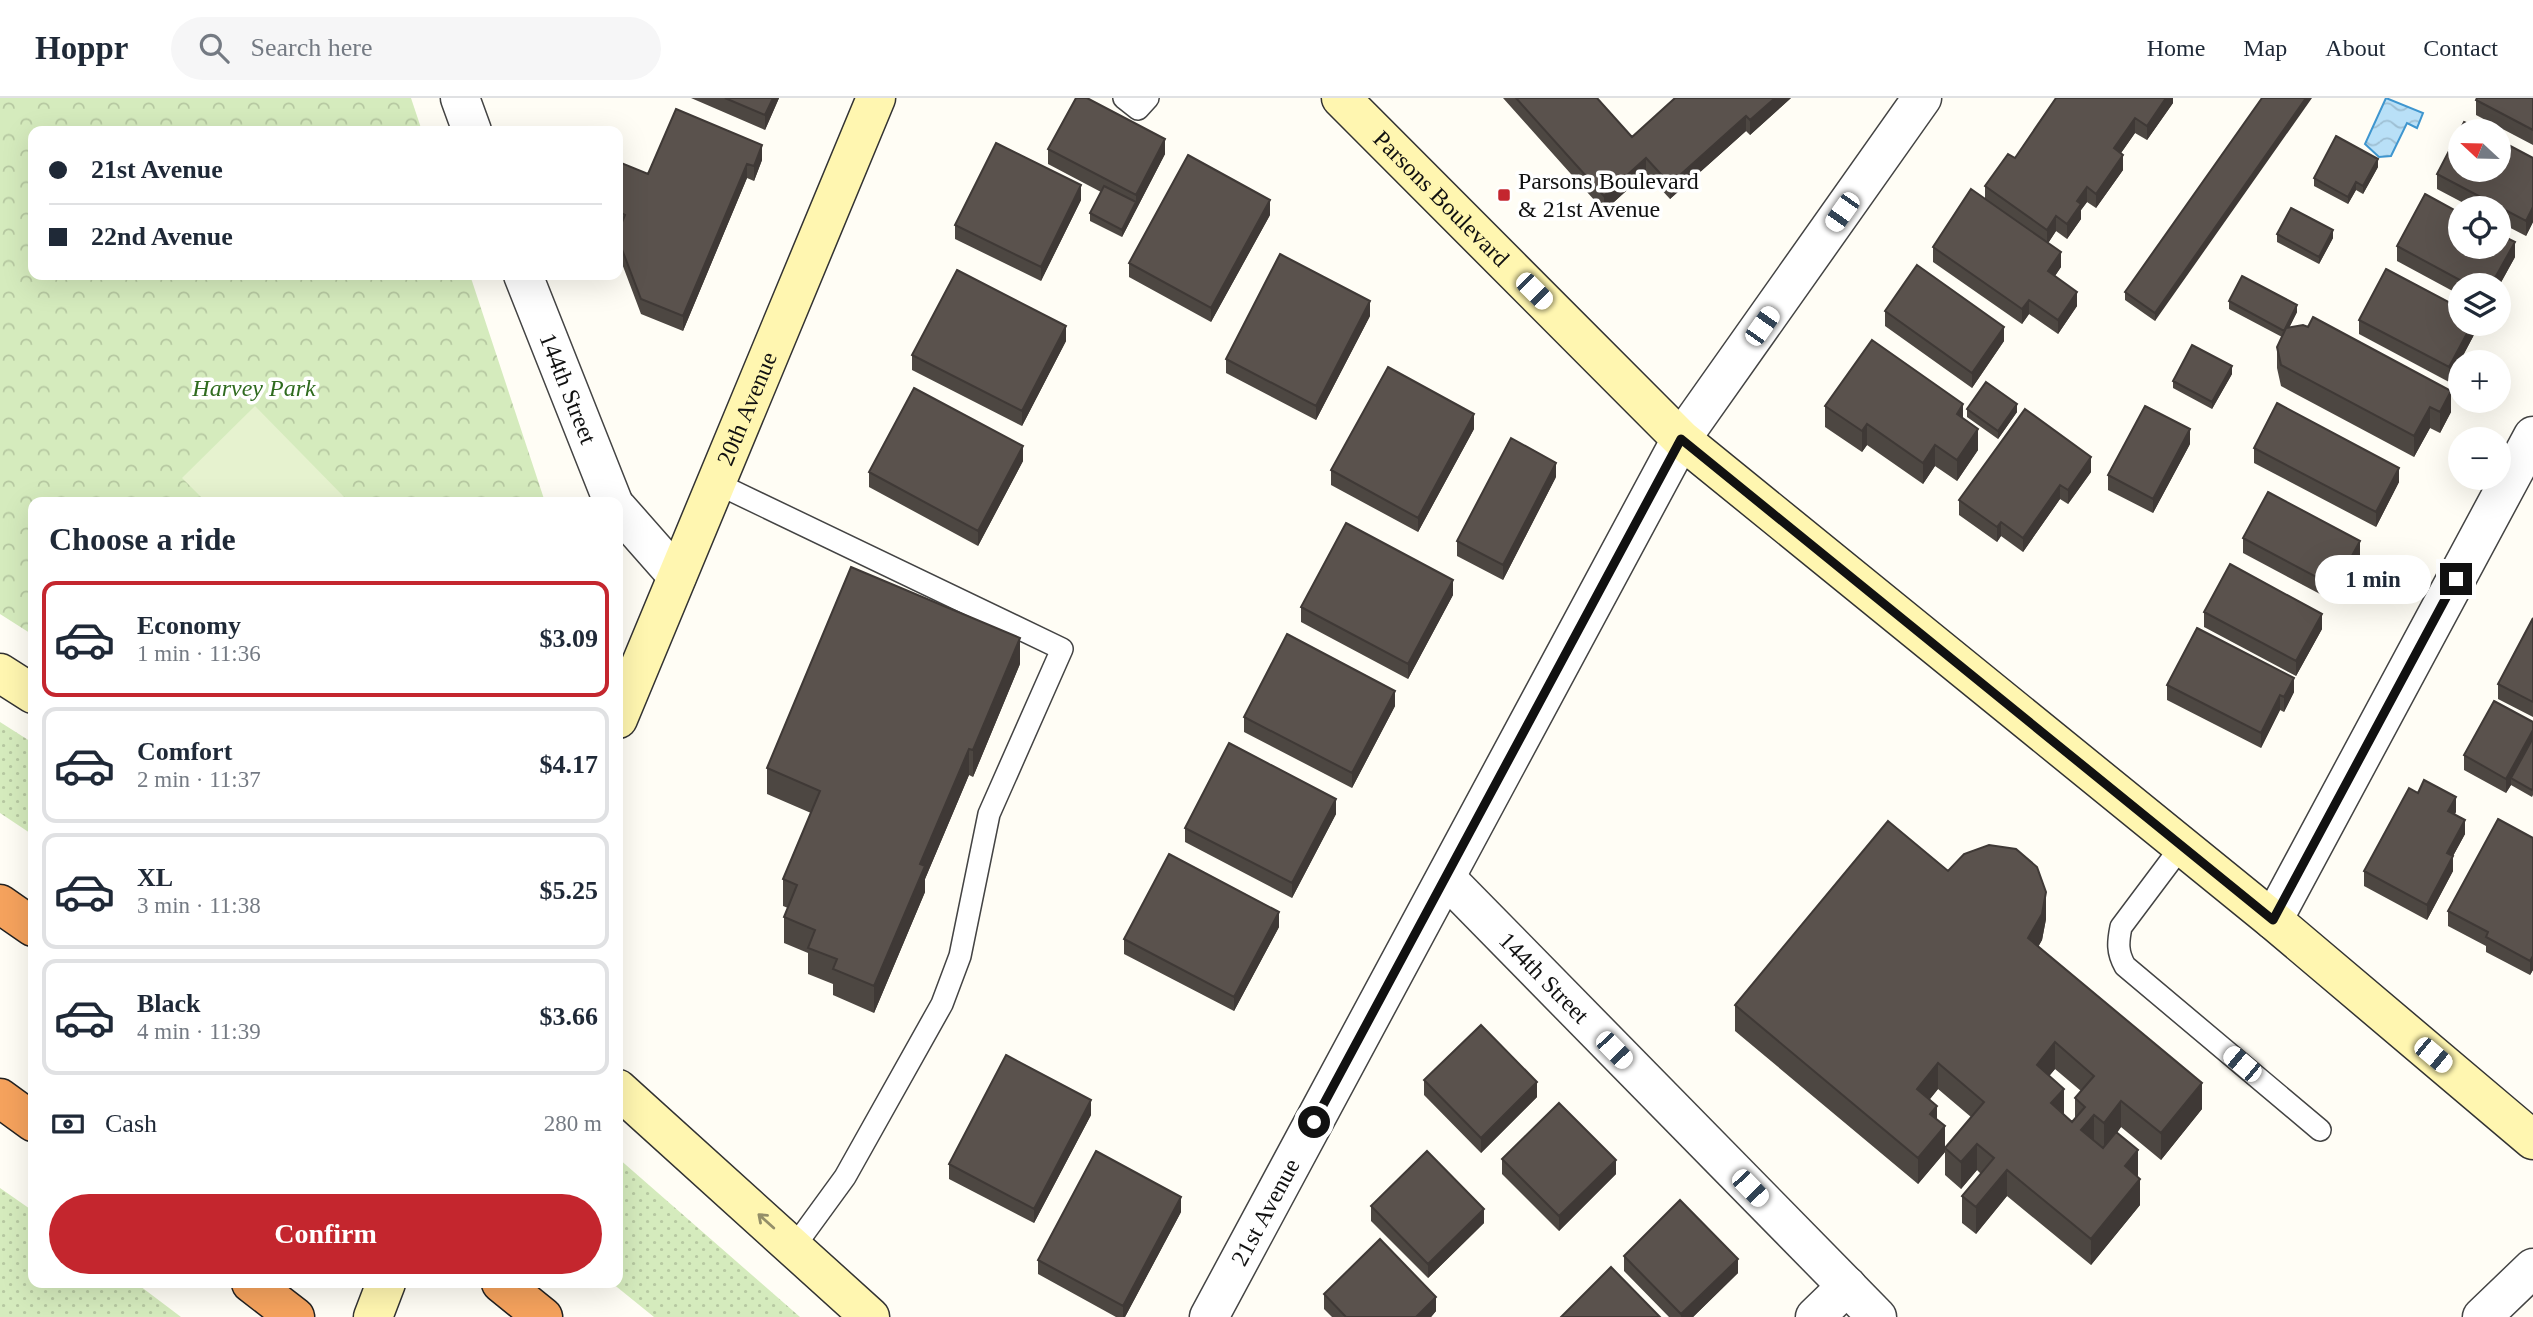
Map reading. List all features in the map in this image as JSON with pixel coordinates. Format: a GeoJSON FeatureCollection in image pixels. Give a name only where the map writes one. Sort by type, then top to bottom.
{"type":"FeatureCollection","features":[{"type":"Feature","properties":{"kind":"highway"},"geometry":{"type":"LineString","coordinates":[[0,904],[28,924]]}},
{"type":"Feature","properties":{"kind":"highway"},"geometry":{"type":"LineString","coordinates":[[0,1098],[28,1118]]}},
{"type":"Feature","properties":{"kind":"highway"},"geometry":{"type":"LineString","coordinates":[[257,1288],[295,1317]]}},
{"type":"Feature","properties":{"kind":"highway"},"geometry":{"type":"LineString","coordinates":[[507,1288],[543,1317]]}},
{"type":"Feature","properties":{"kind":"street"},"geometry":{"type":"LineString","coordinates":[[460,98],[470,126]]}},
{"type":"Feature","properties":{"kind":"street","name":"20th Avenue"},"geometry":{"type":"LineString","coordinates":[[623,707],[876,98]]}},
{"type":"Feature","properties":{"kind":"street","name":"Parsons Boulevard"},"geometry":{"type":"LineString","coordinates":[[1341,98],[1681,439],[2273,920],[2533,1140]]}},
{"type":"Feature","properties":{"kind":"street","name":"21st Avenue"},"geometry":{"type":"LineString","coordinates":[[1209,1317],[1681,439],[1922,98]]}},
{"type":"Feature","properties":{"kind":"street","name":"144th Street"},"geometry":{"type":"LineString","coordinates":[[525,280],[611,497]]}},
{"type":"Feature","properties":{"kind":"street"},"geometry":{"type":"LineString","coordinates":[[2273,920],[2533,436]]}},
{"type":"Feature","properties":{"kind":"street"},"geometry":{"type":"LineString","coordinates":[[623,515],[677,576]]}},
{"type":"Feature","properties":{"kind":"street"},"geometry":{"type":"LineString","coordinates":[[0,673],[28,691]]}},
{"type":"Feature","properties":{"kind":"street","name":"144th Street"},"geometry":{"type":"LineString","coordinates":[[1446,878],[1877,1317]]}},
{"type":"Feature","properties":{"kind":"street"},"geometry":{"type":"LineString","coordinates":[[623,1093],[870,1317]]}},
{"type":"Feature","properties":{"kind":"street"},"geometry":{"type":"LineString","coordinates":[[2482,1317],[2533,1268]]}},
{"type":"Feature","properties":{"kind":"street"},"geometry":{"type":"LineString","coordinates":[[1815,1317],[1847,1286]]}},
{"type":"Feature","properties":{"kind":"street"},"geometry":{"type":"LineString","coordinates":[[373,1317],[384,1288]]}},
{"type":"Feature","properties":{"kind":"lane"},"geometry":{"type":"LineString","coordinates":[[1124,98],[1138,109],[1149,98]]}},
{"type":"Feature","properties":{"kind":"lane"},"geometry":{"type":"LineString","coordinates":[[716,483],[1062,649],[989,814],[960,956],[942,1004],[845,1177],[794,1247]]}},
{"type":"Feature","properties":{"kind":"lane"},"geometry":{"type":"LineString","coordinates":[[2181,847],[2121,928],[2118,939],[2120,958],[2125,966],[2320,1130]]}},
{"type":"Feature","properties":{"kind":"green space","name":"Harvey Park"},"geometry":{"type":"Polygon","coordinates":[[[0,98],[411,98],[420,126],[28,126],[28,280],[472,280],[543,497],[28,497],[28,632],[0,614],[0,98]]]}},
{"type":"Feature","properties":{"kind":"green space"},"geometry":{"type":"Polygon","coordinates":[[[255,406],[344,497],[201,497],[182,478],[255,406]]]}},
{"type":"Feature","properties":{"kind":"green space"},"geometry":{"type":"Polygon","coordinates":[[[0,722],[28,740],[28,832],[0,813],[0,722]]]}},
{"type":"Feature","properties":{"kind":"green space"},"geometry":{"type":"Polygon","coordinates":[[[623,1162],[800,1317],[654,1317],[618,1288],[623,1288],[623,1162]]]}},
{"type":"Feature","properties":{"kind":"green space"},"geometry":{"type":"Polygon","coordinates":[[[0,1188],[28,1208],[28,1288],[143,1288],[181,1317],[0,1317],[0,1188]]]}},
{"type":"Feature","properties":{"kind":"water"},"geometry":{"type":"Polygon","coordinates":[[[2386,98],[2423,113],[2417,128],[2407,123],[2391,156],[2379,157],[2365,144],[2386,98]]]}},
{"type":"Feature","properties":{"kind":"building"},"geometry":{"type":"Polygon","coordinates":[[[725,98],[773,98],[765,115],[725,98]]]}},
{"type":"Feature","properties":{"kind":"building"},"geometry":{"type":"Polygon","coordinates":[[[1076,98],[1087,98],[1165,139],[1136,195],[1048,149],[1076,98]]]}},
{"type":"Feature","properties":{"kind":"building"},"geometry":{"type":"Polygon","coordinates":[[[1516,98],[1597,98],[1632,137],[1675,98],[1775,98],[1750,120],[1746,116],[1670,184],[1646,158],[1604,196],[1516,98]]]}},
{"type":"Feature","properties":{"kind":"building"},"geometry":{"type":"Polygon","coordinates":[[[2056,98],[2166,98],[2147,126],[2135,118],[2114,148],[2123,155],[2096,194],[2087,187],[2077,201],[2081,204],[2067,224],[2056,216],[2047,230],[1985,186],[2008,154],[2015,158],[2056,98]]]}},
{"type":"Feature","properties":{"kind":"building"},"geometry":{"type":"Polygon","coordinates":[[[2262,98],[2306,98],[2155,313],[2125,292],[2262,98]]]}},
{"type":"Feature","properties":{"kind":"building"},"geometry":{"type":"Polygon","coordinates":[[[2533,98],[2533,130],[2476,100],[2533,98]]]}},
{"type":"Feature","properties":{"kind":"building"},"geometry":{"type":"Polygon","coordinates":[[[676,109],[762,145],[754,166],[747,164],[683,316],[641,299],[623,252],[623,164],[648,174],[676,109]]]}},
{"type":"Feature","properties":{"kind":"building"},"geometry":{"type":"Polygon","coordinates":[[[2336,136],[2378,159],[2363,186],[2356,182],[2348,197],[2314,178],[2336,136]]]}},
{"type":"Feature","properties":{"kind":"building"},"geometry":{"type":"Polygon","coordinates":[[[996,143],[1081,185],[1041,267],[955,225],[996,143]]]}},
{"type":"Feature","properties":{"kind":"building"},"geometry":{"type":"Polygon","coordinates":[[[2511,146],[2533,158],[2533,207],[2526,221],[2511,213],[2511,196],[2479,196],[2452,182],[2511,182],[2511,146]]]}},
{"type":"Feature","properties":{"kind":"building"},"geometry":{"type":"Polygon","coordinates":[[[2448,153],[2448,180],[2437,174],[2448,153]]]}},
{"type":"Feature","properties":{"kind":"building"},"geometry":{"type":"Polygon","coordinates":[[[1188,155],[1270,200],[1211,308],[1129,263],[1188,155]]]}},
{"type":"Feature","properties":{"kind":"building"},"geometry":{"type":"Polygon","coordinates":[[[1104,186],[1136,202],[1122,230],[1090,213],[1104,186]]]}},
{"type":"Feature","properties":{"kind":"building"},"geometry":{"type":"Polygon","coordinates":[[[1971,189],[2061,252],[2048,271],[2077,292],[2058,320],[2029,300],[2022,309],[1933,247],[1971,189]]]}},
{"type":"Feature","properties":{"kind":"building"},"geometry":{"type":"Polygon","coordinates":[[[2425,194],[2448,206],[2448,259],[2506,259],[2498,273],[2448,274],[2397,246],[2425,194]]]}},
{"type":"Feature","properties":{"kind":"building"},"geometry":{"type":"Polygon","coordinates":[[[2291,208],[2333,230],[2319,257],[2277,234],[2291,208]]]}},
{"type":"Feature","properties":{"kind":"building"},"geometry":{"type":"Polygon","coordinates":[[[1280,254],[1370,301],[1316,406],[1226,359],[1280,254]]]}},
{"type":"Feature","properties":{"kind":"building"},"geometry":{"type":"Polygon","coordinates":[[[1917,265],[2004,327],[1972,373],[1885,311],[1917,265]]]}},
{"type":"Feature","properties":{"kind":"building"},"geometry":{"type":"Polygon","coordinates":[[[2386,269],[2448,302],[2448,336],[2466,336],[2458,350],[2448,350],[2448,366],[2359,320],[2386,269]]]}},
{"type":"Feature","properties":{"kind":"building"},"geometry":{"type":"Polygon","coordinates":[[[957,270],[1066,326],[1022,411],[912,355],[957,270]]]}},
{"type":"Feature","properties":{"kind":"building"},"geometry":{"type":"Polygon","coordinates":[[[2242,276],[2297,305],[2284,331],[2229,301],[2242,276]]]}},
{"type":"Feature","properties":{"kind":"building"},"geometry":{"type":"Polygon","coordinates":[[[2313,317],[2448,389],[2448,397],[2440,412],[2430,407],[2414,436],[2281,365],[2277,347],[2286,328],[2303,325],[2308,327],[2313,317]]]}},
{"type":"Feature","properties":{"kind":"building"},"geometry":{"type":"Polygon","coordinates":[[[1872,340],[1963,404],[1957,414],[1978,429],[1957,460],[1935,445],[1923,463],[1867,424],[1862,431],[1825,406],[1872,340]]]}},
{"type":"Feature","properties":{"kind":"building"},"geometry":{"type":"Polygon","coordinates":[[[2192,345],[2232,366],[2212,402],[2173,381],[2192,345]]]}},
{"type":"Feature","properties":{"kind":"building"},"geometry":{"type":"Polygon","coordinates":[[[1388,367],[1474,414],[1418,518],[1331,470],[1388,367]]]}},
{"type":"Feature","properties":{"kind":"building"},"geometry":{"type":"Polygon","coordinates":[[[1986,382],[2017,404],[1998,431],[1967,409],[1986,382]]]}},
{"type":"Feature","properties":{"kind":"building"},"geometry":{"type":"Polygon","coordinates":[[[914,388],[1023,446],[978,531],[869,472],[914,388]]]}},
{"type":"Feature","properties":{"kind":"building"},"geometry":{"type":"Polygon","coordinates":[[[2277,403],[2399,468],[2376,512],[2254,448],[2277,403]]]}},
{"type":"Feature","properties":{"kind":"building"},"geometry":{"type":"Polygon","coordinates":[[[2145,406],[2190,429],[2153,499],[2108,475],[2145,406]]]}},
{"type":"Feature","properties":{"kind":"building"},"geometry":{"type":"Polygon","coordinates":[[[2025,409],[2091,457],[2068,490],[2060,485],[2023,538],[2001,522],[1997,527],[1959,500],[2025,409]]]}},
{"type":"Feature","properties":{"kind":"building"},"geometry":{"type":"Polygon","coordinates":[[[1511,438],[1556,463],[1503,565],[1457,541],[1511,438]]]}},
{"type":"Feature","properties":{"kind":"building"},"geometry":{"type":"Polygon","coordinates":[[[2268,492],[2360,541],[2335,587],[2243,538],[2268,492]]]}},
{"type":"Feature","properties":{"kind":"building"},"geometry":{"type":"Polygon","coordinates":[[[1346,523],[1453,580],[1408,664],[1301,607],[1346,523]]]}},
{"type":"Feature","properties":{"kind":"building"},"geometry":{"type":"Polygon","coordinates":[[[2230,564],[2322,614],[2296,661],[2204,612],[2230,564]]]}},
{"type":"Feature","properties":{"kind":"building"},"geometry":{"type":"Polygon","coordinates":[[[851,567],[1020,638],[973,750],[969,749],[920,864],[925,866],[874,986],[833,969],[837,959],[808,948],[815,930],[784,917],[797,885],[783,879],[820,791],[767,768],[851,567]]]}},
{"type":"Feature","properties":{"kind":"building"},"geometry":{"type":"Polygon","coordinates":[[[2533,618],[2533,702],[2498,684],[2533,618]]]}},
{"type":"Feature","properties":{"kind":"building"},"geometry":{"type":"Polygon","coordinates":[[[2197,628],[2294,678],[2284,697],[2280,695],[2261,733],[2167,685],[2197,628]]]}},
{"type":"Feature","properties":{"kind":"building"},"geometry":{"type":"Polygon","coordinates":[[[1287,634],[1395,691],[1352,773],[1244,717],[1287,634]]]}},
{"type":"Feature","properties":{"kind":"building"},"geometry":{"type":"Polygon","coordinates":[[[2494,701],[2533,722],[2533,730],[2506,779],[2464,755],[2494,701]]]}},
{"type":"Feature","properties":{"kind":"building"},"geometry":{"type":"Polygon","coordinates":[[[2533,738],[2533,788],[2532,790],[2511,778],[2533,738]]]}},
{"type":"Feature","properties":{"kind":"building"},"geometry":{"type":"Polygon","coordinates":[[[1229,743],[1336,799],[1292,883],[1185,828],[1229,743]]]}},
{"type":"Feature","properties":{"kind":"building"},"geometry":{"type":"Polygon","coordinates":[[[2424,780],[2456,797],[2448,811],[2465,820],[2447,853],[2453,856],[2427,905],[2364,871],[2409,788],[2418,793],[2424,780]]]}},
{"type":"Feature","properties":{"kind":"building"},"geometry":{"type":"Polygon","coordinates":[[[2498,819],[2533,838],[2533,956],[2530,961],[2486,937],[2488,932],[2448,911],[2498,819]]]}},
{"type":"Feature","properties":{"kind":"building"},"geometry":{"type":"Polygon","coordinates":[[[1888,821],[1948,871],[1964,854],[1989,845],[2016,849],[2037,867],[2046,892],[2042,914],[2028,938],[2202,1083],[2161,1133],[2121,1101],[2104,1123],[2094,1115],[2081,1130],[2103,1148],[2116,1132],[2138,1150],[2125,1166],[2140,1179],[2091,1239],[2007,1170],[1976,1207],[1962,1196],[1994,1158],[1977,1144],[1961,1162],[1945,1148],[1984,1102],[1938,1063],[1917,1089],[1937,1106],[1930,1114],[1945,1126],[1918,1158],[1735,1005],[1888,821]],[[2055,1042],[2037,1065],[2064,1089],[2051,1103],[2072,1122],[2085,1107],[2075,1098],[2094,1076],[2055,1042]]]}},
{"type":"Feature","properties":{"kind":"building"},"geometry":{"type":"Polygon","coordinates":[[[1169,854],[1279,912],[1234,997],[1124,939],[1169,854]]]}},
{"type":"Feature","properties":{"kind":"building"},"geometry":{"type":"Polygon","coordinates":[[[1481,1025],[1537,1082],[1481,1138],[1424,1080],[1481,1025]]]}},
{"type":"Feature","properties":{"kind":"building"},"geometry":{"type":"Polygon","coordinates":[[[1006,1055],[1091,1100],[1034,1209],[949,1164],[1006,1055]]]}},
{"type":"Feature","properties":{"kind":"building"},"geometry":{"type":"Polygon","coordinates":[[[1559,1103],[1616,1160],[1559,1216],[1502,1159],[1559,1103]]]}},
{"type":"Feature","properties":{"kind":"building"},"geometry":{"type":"Polygon","coordinates":[[[1096,1151],[1181,1197],[1123,1306],[1038,1260],[1096,1151]]]}},
{"type":"Feature","properties":{"kind":"building"},"geometry":{"type":"Polygon","coordinates":[[[1427,1151],[1484,1209],[1428,1264],[1371,1206],[1427,1151]]]}},
{"type":"Feature","properties":{"kind":"building"},"geometry":{"type":"Polygon","coordinates":[[[1680,1200],[1738,1259],[1681,1314],[1624,1256],[1680,1200]]]}},
{"type":"Feature","properties":{"kind":"building"},"geometry":{"type":"Polygon","coordinates":[[[1380,1239],[1436,1297],[1416,1317],[1346,1317],[1324,1294],[1380,1239]]]}},
{"type":"Feature","properties":{"kind":"building"},"geometry":{"type":"Polygon","coordinates":[[[1611,1267],[1660,1317],[1561,1317],[1611,1267]]]}},
{"type":"Feature","properties":{"kind":"place","name":"Parsons Boulevard & 21st Avenue"},"geometry":{"type":"Point","coordinates":[1504,195]}},
{"type":"Feature","properties":{"kind":"route"},"geometry":{"type":"LineString","coordinates":[[1314,1122],[1681,439],[2273,920],[2456,579]]}}]}
